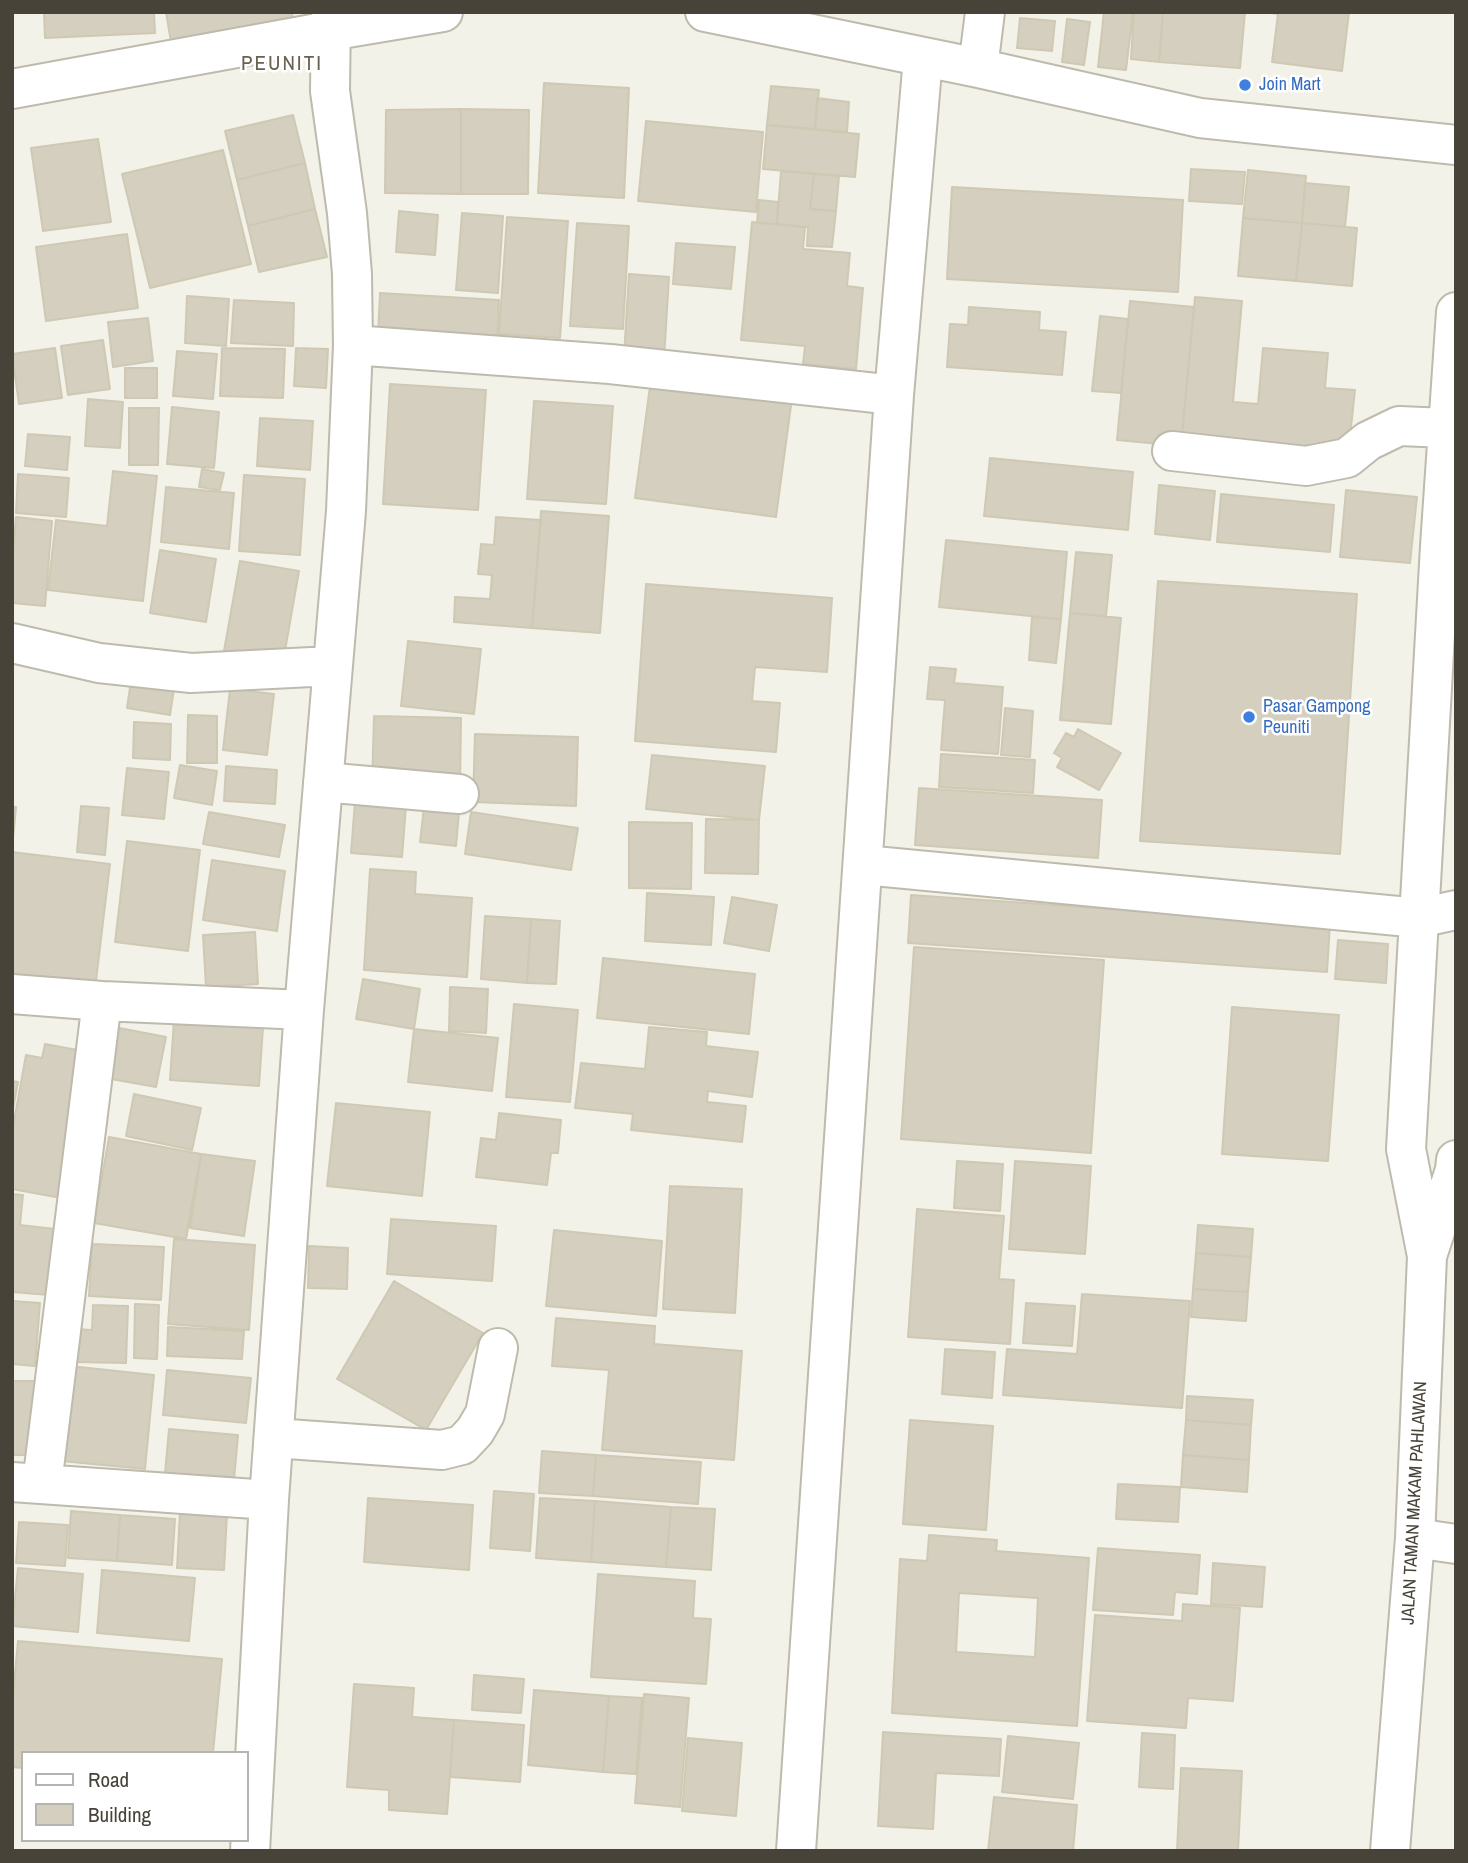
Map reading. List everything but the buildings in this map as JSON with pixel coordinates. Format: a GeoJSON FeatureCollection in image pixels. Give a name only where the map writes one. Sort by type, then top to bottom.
{"type":"FeatureCollection","features":[{"type":"Feature","properties":{"kind":"street"},"geometry":{"type":"LineString","coordinates":[[12,89],[330,21],[443,12]]}},
{"type":"Feature","properties":{"kind":"street"},"geometry":{"type":"LineString","coordinates":[[705,12],[978,68],[1200,118],[1456,145]]}},
{"type":"Feature","properties":{"kind":"street"},"geometry":{"type":"LineString","coordinates":[[978,68],[985,12]]}},
{"type":"Feature","properties":{"kind":"street"},"geometry":{"type":"LineString","coordinates":[[250,1851],[269,1500],[304,1010],[346,511],[353,345],[352,274],[347,213],[330,90],[330,21]]}},
{"type":"Feature","properties":{"kind":"street"},"geometry":{"type":"LineString","coordinates":[[796,1851],[894,395],[923,58]]}},
{"type":"Feature","properties":{"kind":"street"},"geometry":{"type":"LineString","coordinates":[[1427,1256],[1406,1149],[1419,919],[1448,547],[1447,428],[1456,312]]}},
{"type":"Feature","properties":{"kind":"street"},"geometry":{"type":"LineString","coordinates":[[353,345],[610,364],[894,395]]}},
{"type":"Feature","properties":{"kind":"street"},"geometry":{"type":"LineString","coordinates":[[1172,451],[1306,466],[1347,458],[1368,441],[1399,426],[1447,428]]}},
{"type":"Feature","properties":{"kind":"street"},"geometry":{"type":"LineString","coordinates":[[12,643],[99,663],[191,673],[332,666]]}},
{"type":"Feature","properties":{"kind":"street"},"geometry":{"type":"LineString","coordinates":[[323,782],[459,794]]}},
{"type":"Feature","properties":{"kind":"street"},"geometry":{"type":"LineString","coordinates":[[864,864],[1419,919],[1456,910]]}},
{"type":"Feature","properties":{"kind":"street"},"geometry":{"type":"LineString","coordinates":[[12,994],[304,1010]]}},
{"type":"Feature","properties":{"kind":"street"},"geometry":{"type":"LineString","coordinates":[[102,1001],[27,1483],[269,1500]]}},
{"type":"Feature","properties":{"kind":"street","name":"JALAN TAMAN MAKAM PAHLAWAN"},"geometry":{"type":"LineString","coordinates":[[1390,1851],[1415,1538],[1427,1256],[1455,1171],[1456,1160]]}},
{"type":"Feature","properties":{"kind":"street"},"geometry":{"type":"LineString","coordinates":[[274,1438],[442,1450],[462,1445],[485,1414],[498,1348]]}},
{"type":"Feature","properties":{"kind":"street"},"geometry":{"type":"LineString","coordinates":[[1415,1538],[1456,1544]]}},
{"type":"Feature","properties":{"kind":"place","name":"Join Mart"},"geometry":{"type":"Point","coordinates":[1245,85]}},
{"type":"Feature","properties":{"kind":"place","name":"Pasar Gampong Peuniti"},"geometry":{"type":"Point","coordinates":[1249,717]}},
{"type":"Feature","properties":{"kind":"district","name":"PEUNITI"},"geometry":{"type":"Point","coordinates":[282,64]}}]}
